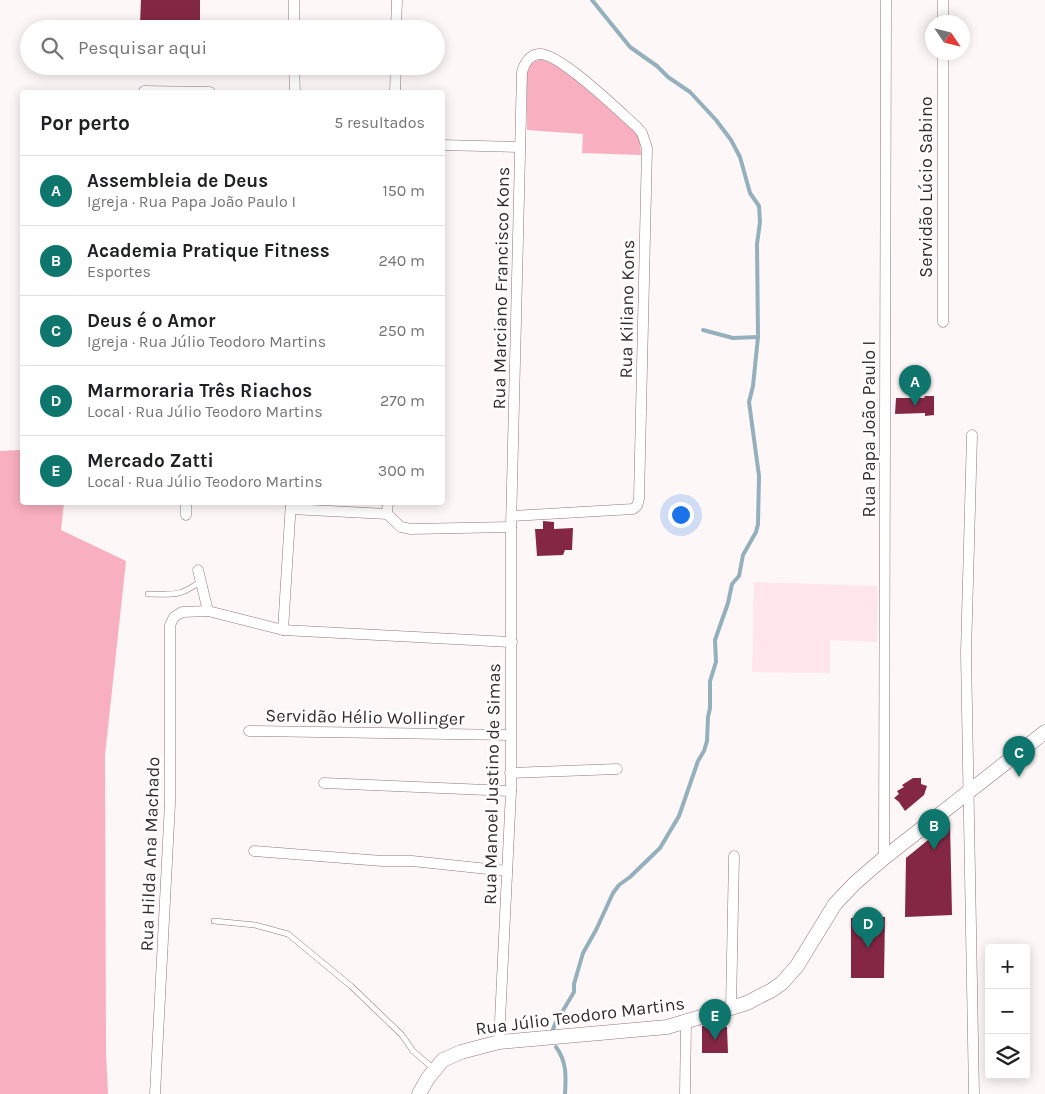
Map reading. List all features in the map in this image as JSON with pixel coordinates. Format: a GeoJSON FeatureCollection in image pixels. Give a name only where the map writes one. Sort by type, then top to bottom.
{"type":"FeatureCollection","features":[{"type":"Feature","properties":{"kind":"main road","name":"Rua Júlio Teodoro Martins"},"geometry":{"type":"LineString","coordinates":[[419,1094],[435,1069],[443,1060],[452,1055],[499,1042],[667,1027],[731,1008],[760,996],[782,983],[797,966],[835,904],[855,883],[884,858],[1045,732]]}},
{"type":"Feature","properties":{"kind":"street"},"geometry":{"type":"LineString","coordinates":[[294,0],[294,20]]}},
{"type":"Feature","properties":{"kind":"street"},"geometry":{"type":"LineString","coordinates":[[396,20],[397,0]]}},
{"type":"Feature","properties":{"kind":"street","name":"Rua Papa João Paulo I"},"geometry":{"type":"LineString","coordinates":[[884,858],[886,0]]}},
{"type":"Feature","properties":{"kind":"street"},"geometry":{"type":"LineString","coordinates":[[943,0],[943,15]]}},
{"type":"Feature","properties":{"kind":"street","name":"Rua Kiliano Kons"},"geometry":{"type":"LineString","coordinates":[[512,516],[633,509],[637,506],[639,499],[647,158],[645,140],[637,127],[562,63],[544,54],[532,56],[527,60]]}},
{"type":"Feature","properties":{"kind":"street","name":"Rua Marciano Francisco Kons"},"geometry":{"type":"LineString","coordinates":[[511,527],[522,72],[527,60]]}},
{"type":"Feature","properties":{"kind":"street","name":"Servidão Lúcio Sabino"},"geometry":{"type":"LineString","coordinates":[[943,60],[943,322]]}},
{"type":"Feature","properties":{"kind":"street"},"geometry":{"type":"LineString","coordinates":[[294,75],[294,90]]}},
{"type":"Feature","properties":{"kind":"street"},"geometry":{"type":"LineString","coordinates":[[395,90],[396,75]]}},
{"type":"Feature","properties":{"kind":"street"},"geometry":{"type":"LineString","coordinates":[[445,145],[520,147]]}},
{"type":"Feature","properties":{"kind":"street"},"geometry":{"type":"LineString","coordinates":[[972,435],[966,653],[974,1094]]}},
{"type":"Feature","properties":{"kind":"street"},"geometry":{"type":"LineString","coordinates":[[186,505],[186,515]]}},
{"type":"Feature","properties":{"kind":"street"},"geometry":{"type":"LineString","coordinates":[[388,505],[388,514]]}},
{"type":"Feature","properties":{"kind":"street"},"geometry":{"type":"LineString","coordinates":[[283,630],[291,506],[388,514],[401,527],[411,529],[511,527]]}},
{"type":"Feature","properties":{"kind":"street","name":"Rua Manoel Justino de Simas"},"geometry":{"type":"LineString","coordinates":[[499,1042],[511,791],[511,527]]}},
{"type":"Feature","properties":{"kind":"street"},"geometry":{"type":"LineString","coordinates":[[198,570],[208,611],[283,630],[512,642]]}},
{"type":"Feature","properties":{"kind":"street","name":"Rua Hilda Ana Machado"},"geometry":{"type":"LineString","coordinates":[[155,1094],[170,824],[170,625],[174,617],[182,612],[208,611]]}},
{"type":"Feature","properties":{"kind":"street","name":"Servidão Hélio Wollinger"},"geometry":{"type":"LineString","coordinates":[[249,731],[510,735]]}},
{"type":"Feature","properties":{"kind":"street"},"geometry":{"type":"LineString","coordinates":[[510,773],[617,770]]}},
{"type":"Feature","properties":{"kind":"street"},"geometry":{"type":"LineString","coordinates":[[324,783],[511,791]]}},
{"type":"Feature","properties":{"kind":"street"},"geometry":{"type":"LineString","coordinates":[[254,851],[412,861],[507,871]]}},
{"type":"Feature","properties":{"kind":"street"},"geometry":{"type":"LineString","coordinates":[[731,1008],[734,856]]}},
{"type":"Feature","properties":{"kind":"street"},"geometry":{"type":"LineString","coordinates":[[685,1094],[686,1022]]}},
{"type":"Feature","properties":{"kind":"lane"},"geometry":{"type":"LineString","coordinates":[[148,594],[179,594],[186,592],[201,581]]}},
{"type":"Feature","properties":{"kind":"lane"},"geometry":{"type":"LineString","coordinates":[[214,921],[255,925],[288,934],[351,986],[402,1035],[413,1051],[435,1069]]}},
{"type":"Feature","properties":{"kind":"shaded area"},"geometry":{"type":"Polygon","coordinates":[[[541,59],[561,67],[635,131],[640,140],[641,155],[582,153],[583,134],[527,130],[527,74],[531,64],[541,59]]]}},
{"type":"Feature","properties":{"kind":"shaded area"},"geometry":{"type":"Polygon","coordinates":[[[20,450],[20,505],[64,505],[61,530],[126,561],[105,755],[106,1053],[108,1094],[0,1094],[0,451],[20,450]]]}},
{"type":"Feature","properties":{"kind":"shaded area"},"geometry":{"type":"Polygon","coordinates":[[[754,582],[878,586],[877,642],[830,640],[830,673],[752,672],[754,582]]]}},
{"type":"Feature","properties":{"kind":"building"},"geometry":{"type":"Polygon","coordinates":[[[141,0],[200,0],[200,20],[140,20],[141,0]]]}},
{"type":"Feature","properties":{"kind":"building"},"geometry":{"type":"Polygon","coordinates":[[[925,396],[934,396],[934,415],[925,416],[925,413],[895,414],[896,398],[924,398],[925,396]]]}},
{"type":"Feature","properties":{"kind":"building"},"geometry":{"type":"Polygon","coordinates":[[[543,521],[554,522],[554,529],[573,528],[572,550],[565,550],[563,555],[537,556],[535,529],[543,529],[543,521]]]}},
{"type":"Feature","properties":{"kind":"building"},"geometry":{"type":"Polygon","coordinates":[[[913,778],[921,778],[921,784],[927,786],[924,795],[905,811],[894,798],[899,794],[897,791],[904,787],[902,785],[913,778]]]}},
{"type":"Feature","properties":{"kind":"building"},"geometry":{"type":"Polygon","coordinates":[[[950,822],[952,915],[905,917],[906,858],[950,822]]]}},
{"type":"Feature","properties":{"kind":"building"},"geometry":{"type":"Polygon","coordinates":[[[885,917],[884,978],[851,978],[851,918],[885,917]]]}},
{"type":"Feature","properties":{"kind":"building"},"geometry":{"type":"Polygon","coordinates":[[[702,1026],[727,1027],[728,1053],[702,1053],[702,1026]]]}},
{"type":"Feature","properties":{"kind":"waterway"},"geometry":{"type":"LineString","coordinates":[[552,1032],[574,992],[574,984],[583,953],[613,893],[619,885],[660,848],[679,816],[707,741],[710,681],[716,662],[715,640],[728,603],[732,584],[739,576],[743,555],[756,532],[758,524],[759,476],[749,402],[753,386],[758,337],[757,244],[760,222],[759,206],[750,193],[740,157],[731,140],[716,120],[690,92],[630,47],[592,0]]}},
{"type":"Feature","properties":{"kind":"waterway"},"geometry":{"type":"LineString","coordinates":[[703,330],[733,338],[758,337]]}},
{"type":"Feature","properties":{"kind":"waterway"},"geometry":{"type":"LineString","coordinates":[[556,1047],[564,1064],[565,1094]]}},
{"type":"Feature","properties":{"kind":"place","name":"Assembleia de Deus"},"geometry":{"type":"Point","coordinates":[915,406]}},
{"type":"Feature","properties":{"kind":"place","name":"Deus é o Amor"},"geometry":{"type":"Point","coordinates":[1019,777]}},
{"type":"Feature","properties":{"kind":"place","name":"Academia Pratique Fitness"},"geometry":{"type":"Point","coordinates":[934,850]}},
{"type":"Feature","properties":{"kind":"place","name":"Marmoraria Três Riachos"},"geometry":{"type":"Point","coordinates":[868,948]}},
{"type":"Feature","properties":{"kind":"place","name":"Mercado Zatti"},"geometry":{"type":"Point","coordinates":[715,1040]}}]}
